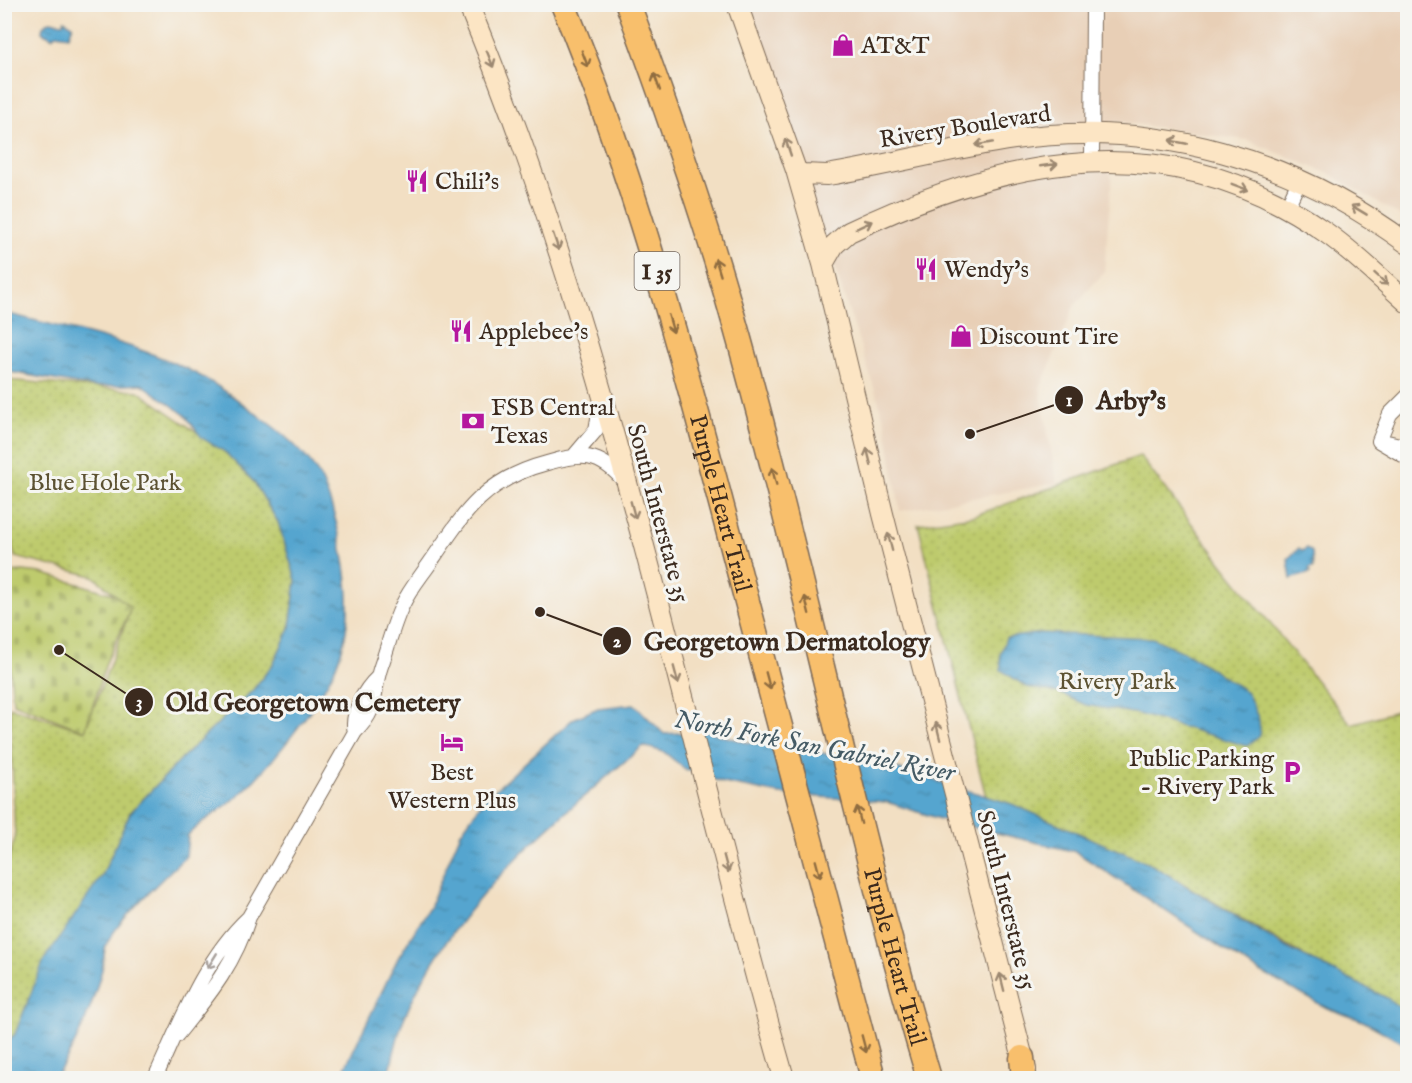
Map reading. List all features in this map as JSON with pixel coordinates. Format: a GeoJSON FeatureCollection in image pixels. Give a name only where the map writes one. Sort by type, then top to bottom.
{"type":"FeatureCollection","features":[{"type":"Feature","properties":{"kind":"highway","name":"Purple Heart Trail"},"geometry":{"type":"LineString","coordinates":[[563,4],[609,123],[648,240],[873,1078]]}},
{"type":"Feature","properties":{"kind":"highway","name":"Purple Heart Trail"},"geometry":{"type":"LineString","coordinates":[[628,4],[691,180],[727,299],[789,532],[904,994],[929,1078]]}},
{"type":"Feature","properties":{"kind":"main road","name":"South Interstate 35"},"geometry":{"type":"LineString","coordinates":[[468,4],[521,142],[568,276],[784,1078]]}},
{"type":"Feature","properties":{"kind":"main road","name":"South Interstate 35"},"geometry":{"type":"LineString","coordinates":[[737,4],[796,170],[823,264],[883,514],[1023,1063]]}},
{"type":"Feature","properties":{"kind":"main road","name":"Rivery Boulevard"},"geometry":{"type":"LineString","coordinates":[[796,170],[802,174],[827,175],[1016,139],[1092,134],[1169,140],[1214,149],[1263,163],[1300,179],[1358,209],[1407,244]]}},
{"type":"Feature","properties":{"kind":"main road"},"geometry":{"type":"LineString","coordinates":[[823,264],[834,245],[849,232],[894,212],[1005,173],[1054,164],[1092,161],[1144,163],[1187,170],[1236,185],[1286,208],[1339,242],[1407,303]]}},
{"type":"Feature","properties":{"kind":"street"},"geometry":{"type":"LineString","coordinates":[[1092,161],[1093,4]]}},
{"type":"Feature","properties":{"kind":"street"},"geometry":{"type":"LineString","coordinates":[[1286,208],[1300,179]]}},
{"type":"Feature","properties":{"kind":"street"},"geometry":{"type":"LineString","coordinates":[[1379,441],[1390,414],[1407,396]]}},
{"type":"Feature","properties":{"kind":"street"},"geometry":{"type":"LineString","coordinates":[[574,456],[596,430],[601,397]]}},
{"type":"Feature","properties":{"kind":"street"},"geometry":{"type":"LineString","coordinates":[[1379,441],[1407,447]]}},
{"type":"Feature","properties":{"kind":"street"},"geometry":{"type":"LineString","coordinates":[[1379,441],[1407,458]]}},
{"type":"Feature","properties":{"kind":"street"},"geometry":{"type":"LineString","coordinates":[[155,1078],[176,1036],[220,981],[240,947],[249,916],[355,732],[370,713],[378,691],[378,677],[402,606],[462,516],[479,496],[520,471],[574,456],[586,456],[607,464],[625,483]]}},
{"type":"Feature","properties":{"kind":"shaded area"},"geometry":{"type":"Polygon","coordinates":[[[749,5],[1407,5],[1407,220],[1332,175],[1247,140],[1113,121],[1111,187],[1104,272],[1074,306],[1040,389],[1057,483],[900,511],[885,421],[749,5]]]}},
{"type":"Feature","properties":{"kind":"green space","name":"Blue Hole Park"},"geometry":{"type":"Polygon","coordinates":[[[5,380],[138,391],[225,452],[254,482],[278,522],[296,580],[290,628],[273,664],[253,690],[184,756],[130,813],[102,876],[33,989],[15,1034],[5,1045],[5,871],[15,838],[10,707],[85,731],[131,608],[93,576],[15,557],[5,520],[5,380]]]}},
{"type":"Feature","properties":{"kind":"green space","name":"Rivery Park"},"geometry":{"type":"Polygon","coordinates":[[[1140,456],[1224,566],[1351,724],[1407,708],[1407,1028],[1313,961],[1152,865],[986,797],[918,524],[973,516],[1140,456]]]}},
{"type":"Feature","properties":{"kind":"green space"},"geometry":{"type":"Polygon","coordinates":[[[8,572],[41,573],[120,596],[131,608],[106,663],[85,731],[13,703],[7,637],[8,572]]]}},
{"type":"Feature","properties":{"kind":"water"},"geometry":{"type":"Polygon","coordinates":[[[64,20],[73,25],[69,36],[56,34],[52,37],[42,32],[43,26],[50,21],[63,23],[64,20]]]}},
{"type":"Feature","properties":{"kind":"water"},"geometry":{"type":"Polygon","coordinates":[[[5,313],[98,336],[166,359],[217,386],[280,432],[311,463],[322,481],[337,527],[348,588],[348,620],[341,652],[336,667],[320,696],[287,742],[250,785],[188,835],[186,856],[142,900],[111,936],[105,949],[102,970],[88,1014],[70,1053],[55,1078],[5,1078],[5,1044],[15,1034],[44,960],[102,876],[130,813],[184,756],[253,690],[273,664],[290,628],[296,580],[278,522],[254,482],[225,452],[202,438],[185,415],[142,384],[94,387],[5,371],[5,313]]]}},
{"type":"Feature","properties":{"kind":"water"},"geometry":{"type":"Polygon","coordinates":[[[1299,548],[1303,551],[1306,548],[1312,552],[1313,568],[1309,569],[1310,573],[1291,579],[1288,559],[1299,548]]]}},
{"type":"Feature","properties":{"kind":"water"},"geometry":{"type":"Polygon","coordinates":[[[1041,633],[1153,638],[1188,654],[1247,692],[1259,720],[1260,736],[1247,746],[1138,714],[1086,705],[1059,693],[1027,687],[1001,670],[1000,655],[1006,638],[1041,633]]]}},
{"type":"Feature","properties":{"kind":"water"},"geometry":{"type":"Polygon","coordinates":[[[634,704],[664,734],[706,731],[745,742],[808,750],[901,770],[1012,804],[1152,865],[1291,950],[1387,998],[1407,1013],[1407,1045],[1363,1021],[1327,1008],[1251,967],[1076,852],[943,820],[887,802],[780,794],[724,783],[685,769],[664,752],[643,746],[539,837],[475,904],[447,940],[423,979],[403,1021],[388,1078],[340,1078],[398,958],[429,908],[461,832],[483,801],[573,719],[598,708],[634,704]]]}},
{"type":"Feature","properties":{"kind":"place","name":"AT&T"},"geometry":{"type":"Point","coordinates":[843,45]}},
{"type":"Feature","properties":{"kind":"place","name":"Chili's"},"geometry":{"type":"Point","coordinates":[417,181]}},
{"type":"Feature","properties":{"kind":"place","name":"Wendy's"},"geometry":{"type":"Point","coordinates":[926,269]}},
{"type":"Feature","properties":{"kind":"place","name":"Applebee's"},"geometry":{"type":"Point","coordinates":[461,331]}},
{"type":"Feature","properties":{"kind":"place","name":"Discount Tire"},"geometry":{"type":"Point","coordinates":[961,336]}},
{"type":"Feature","properties":{"kind":"place","name":"FSB Central Texas"},"geometry":{"type":"Point","coordinates":[473,421]}},
{"type":"Feature","properties":{"kind":"place","name":"Arby's"},"geometry":{"type":"Point","coordinates":[970,434]}},
{"type":"Feature","properties":{"kind":"place","name":"Georgetown Dermatology"},"geometry":{"type":"Point","coordinates":[540,612]}},
{"type":"Feature","properties":{"kind":"place","name":"Old Georgetown Cemetery"},"geometry":{"type":"Point","coordinates":[59,650]}},
{"type":"Feature","properties":{"kind":"place","name":"Best Western Plus"},"geometry":{"type":"Point","coordinates":[452,742]}},
{"type":"Feature","properties":{"kind":"place","name":"Public Parking - Rivery Park"},"geometry":{"type":"Point","coordinates":[1292,772]}},
{"type":"Feature","properties":{"kind":"water label","name":"North Fork San Gabriel River"},"geometry":{"type":"Point","coordinates":[815,745]}}]}
